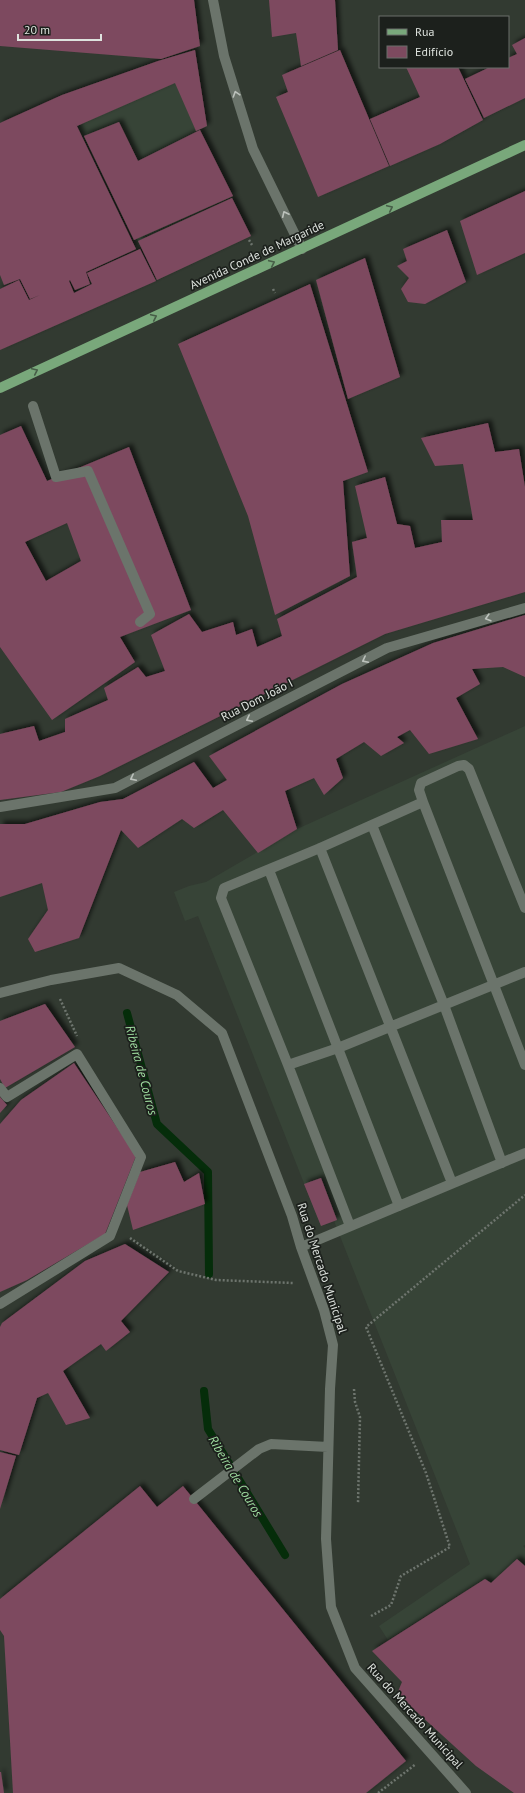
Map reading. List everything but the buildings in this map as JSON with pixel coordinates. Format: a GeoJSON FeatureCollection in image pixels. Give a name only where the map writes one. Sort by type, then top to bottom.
{"type":"FeatureCollection","features":[{"type":"Feature","properties":{"kind":"main road","name":"Avenida Conde de Margaride"},"geometry":{"type":"LineString","coordinates":[[0,388],[302,250],[525,145]]}},
{"type":"Feature","properties":{"kind":"street"},"geometry":{"type":"LineString","coordinates":[[213,0],[224,56],[253,149],[302,250]]}},
{"type":"Feature","properties":{"kind":"street"},"geometry":{"type":"LineString","coordinates":[[34,406],[56,477],[88,471],[150,614],[140,622]]}},
{"type":"Feature","properties":{"kind":"street","name":"Rua Dom João I"},"geometry":{"type":"LineString","coordinates":[[0,807],[115,788],[387,648],[525,608]]}},
{"type":"Feature","properties":{"kind":"street"},"geometry":{"type":"LineString","coordinates":[[525,908],[469,768],[464,765],[458,766],[421,783],[419,790],[423,802],[495,984],[525,1065]]}},
{"type":"Feature","properties":{"kind":"street"},"geometry":{"type":"LineString","coordinates":[[350,1226],[288,1065],[221,898],[224,888],[320,848],[423,802]]}},
{"type":"Feature","properties":{"kind":"street"},"geometry":{"type":"LineString","coordinates":[[372,825],[444,1005],[502,1163]]}},
{"type":"Feature","properties":{"kind":"street"},"geometry":{"type":"LineString","coordinates":[[320,848],[452,1184]]}},
{"type":"Feature","properties":{"kind":"street"},"geometry":{"type":"LineString","coordinates":[[269,870],[398,1206]]}},
{"type":"Feature","properties":{"kind":"street","name":"Rua do Mercado Municipal"},"geometry":{"type":"LineString","coordinates":[[0,994],[51,980],[119,968],[177,995],[222,1033],[292,1216],[300,1247],[324,1310],[333,1345],[328,1447],[326,1539],[331,1607],[355,1668],[466,1793]]}},
{"type":"Feature","properties":{"kind":"street"},"geometry":{"type":"LineString","coordinates":[[288,1065],[338,1048],[525,972]]}},
{"type":"Feature","properties":{"kind":"street"},"geometry":{"type":"LineString","coordinates":[[0,1088],[7,1097],[77,1054],[141,1157],[110,1236],[0,1304]]}},
{"type":"Feature","properties":{"kind":"street"},"geometry":{"type":"LineString","coordinates":[[300,1247],[525,1153]]}},
{"type":"Feature","properties":{"kind":"street"},"geometry":{"type":"LineString","coordinates":[[194,1499],[259,1449],[271,1444],[328,1447]]}},
{"type":"Feature","properties":{"kind":"path"},"geometry":{"type":"LineString","coordinates":[[250,240],[252,245]]}},
{"type":"Feature","properties":{"kind":"path"},"geometry":{"type":"LineString","coordinates":[[273,289],[275,293]]}},
{"type":"Feature","properties":{"kind":"path"},"geometry":{"type":"LineString","coordinates":[[60,999],[80,1042],[77,1054]]}},
{"type":"Feature","properties":{"kind":"path"},"geometry":{"type":"LineString","coordinates":[[371,1616],[391,1605],[401,1576],[450,1547],[426,1473],[366,1328],[525,1195]]}},
{"type":"Feature","properties":{"kind":"path"},"geometry":{"type":"LineString","coordinates":[[114,1227],[178,1271],[216,1280],[300,1283]]}},
{"type":"Feature","properties":{"kind":"path"},"geometry":{"type":"LineString","coordinates":[[354,1389],[355,1402],[360,1417],[358,1504]]}},
{"type":"Feature","properties":{"kind":"path"},"geometry":{"type":"LineString","coordinates":[[378,1793],[416,1764]]}},
{"type":"Feature","properties":{"kind":"shaded area"},"geometry":{"type":"Polygon","coordinates":[[[195,50],[207,126],[200,130],[251,236],[157,280],[138,241],[134,240],[62,95],[158,61],[195,50]]]}},
{"type":"Feature","properties":{"kind":"shaded area"},"geometry":{"type":"Polygon","coordinates":[[[525,726],[525,1545],[523,1546],[525,1548],[525,1566],[491,1583],[485,1579],[388,1640],[379,1626],[470,1564],[334,1221],[321,1226],[198,916],[185,921],[174,892],[189,886],[206,882],[297,829],[525,726]]]}},
{"type":"Feature","properties":{"kind":"waterway","name":"Ribeira de Couros"},"geometry":{"type":"LineString","coordinates":[[127,1013],[157,1124],[208,1172],[209,1274]]}},
{"type":"Feature","properties":{"kind":"waterway","name":"Ribeira de Couros"},"geometry":{"type":"LineString","coordinates":[[204,1391],[208,1429],[285,1555]]}}]}
